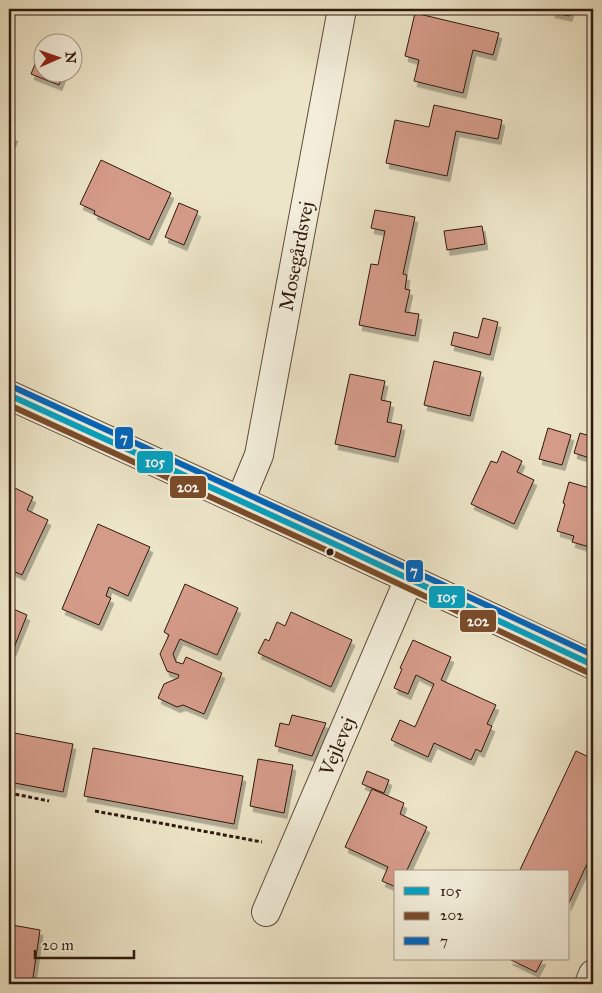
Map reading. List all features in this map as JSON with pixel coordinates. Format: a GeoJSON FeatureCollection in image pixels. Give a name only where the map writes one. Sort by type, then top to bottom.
{"type":"FeatureCollection","features":[{"type":"Feature","properties":{"kind":"street","name":"Mosegårdsvej"},"geometry":{"type":"LineString","coordinates":[[240,501],[259,455],[342,9]]}},
{"type":"Feature","properties":{"kind":"street"},"geometry":{"type":"LineString","coordinates":[[9,395],[593,665]]}},
{"type":"Feature","properties":{"kind":"street","name":"Vejlevej"},"geometry":{"type":"LineString","coordinates":[[266,912],[409,579]]}},
{"type":"Feature","properties":{"kind":"street"},"geometry":{"type":"LineString","coordinates":[[589,984],[593,974]]}},
{"type":"Feature","properties":{"kind":"path"},"geometry":{"type":"LineString","coordinates":[[9,793],[49,801]]}},
{"type":"Feature","properties":{"kind":"path"},"geometry":{"type":"LineString","coordinates":[[95,811],[294,848]]}},
{"type":"Feature","properties":{"kind":"building"},"geometry":{"type":"Polygon","coordinates":[[[553,9],[571,9],[569,16],[552,12],[553,9]]]}},
{"type":"Feature","properties":{"kind":"building"},"geometry":{"type":"Polygon","coordinates":[[[415,13],[499,33],[493,55],[473,50],[463,93],[414,81],[419,60],[405,56],[415,13]]]}},
{"type":"Feature","properties":{"kind":"building"},"geometry":{"type":"Polygon","coordinates":[[[434,105],[502,120],[498,139],[456,131],[447,176],[386,163],[395,120],[429,127],[434,105]]]}},
{"type":"Feature","properties":{"kind":"building"},"geometry":{"type":"Polygon","coordinates":[[[9,134],[15,136],[9,149],[9,134]]]}},
{"type":"Feature","properties":{"kind":"building"},"geometry":{"type":"Polygon","coordinates":[[[101,160],[171,193],[149,240],[94,214],[95,211],[80,204],[101,160]]]}},
{"type":"Feature","properties":{"kind":"building"},"geometry":{"type":"Polygon","coordinates":[[[179,203],[198,211],[184,245],[165,237],[179,203]]]}},
{"type":"Feature","properties":{"kind":"building"},"geometry":{"type":"Polygon","coordinates":[[[375,210],[415,217],[403,274],[407,275],[405,289],[410,290],[405,312],[419,314],[415,336],[359,325],[371,264],[378,265],[385,231],[371,228],[375,210]]]}},
{"type":"Feature","properties":{"kind":"building"},"geometry":{"type":"Polygon","coordinates":[[[482,226],[485,244],[447,250],[444,231],[482,226]]]}},
{"type":"Feature","properties":{"kind":"building"},"geometry":{"type":"Polygon","coordinates":[[[483,318],[498,322],[490,355],[451,345],[454,332],[478,338],[483,318]]]}},
{"type":"Feature","properties":{"kind":"building"},"geometry":{"type":"Polygon","coordinates":[[[434,361],[481,372],[470,416],[424,405],[434,361]]]}},
{"type":"Feature","properties":{"kind":"building"},"geometry":{"type":"Polygon","coordinates":[[[350,374],[385,381],[381,400],[391,402],[387,422],[402,425],[395,457],[335,444],[350,374]]]}},
{"type":"Feature","properties":{"kind":"building"},"geometry":{"type":"Polygon","coordinates":[[[548,428],[571,435],[562,465],[539,459],[548,428]]]}},
{"type":"Feature","properties":{"kind":"building"},"geometry":{"type":"Polygon","coordinates":[[[580,433],[593,437],[593,459],[574,453],[580,433]]]}},
{"type":"Feature","properties":{"kind":"building"},"geometry":{"type":"Polygon","coordinates":[[[502,451],[522,461],[517,472],[534,480],[514,524],[471,504],[491,461],[497,463],[502,451]]]}},
{"type":"Feature","properties":{"kind":"building"},"geometry":{"type":"Polygon","coordinates":[[[569,482],[593,489],[593,548],[572,542],[574,536],[557,531],[569,482]]]}},
{"type":"Feature","properties":{"kind":"building"},"geometry":{"type":"Polygon","coordinates":[[[9,485],[33,497],[27,510],[48,520],[22,575],[9,569],[9,485]]]}},
{"type":"Feature","properties":{"kind":"building"},"geometry":{"type":"Polygon","coordinates":[[[98,524],[150,547],[128,596],[109,587],[106,596],[111,598],[99,625],[62,609],[98,524]]]}},
{"type":"Feature","properties":{"kind":"building"},"geometry":{"type":"Polygon","coordinates":[[[185,584],[238,608],[217,655],[180,639],[173,654],[176,662],[183,664],[186,657],[222,673],[204,714],[183,705],[177,707],[158,698],[164,684],[178,678],[179,675],[167,671],[160,654],[169,635],[164,632],[185,584]]]}},
{"type":"Feature","properties":{"kind":"building"},"geometry":{"type":"Polygon","coordinates":[[[9,607],[27,615],[13,650],[9,648],[9,607]]]}},
{"type":"Feature","properties":{"kind":"building"},"geometry":{"type":"Polygon","coordinates":[[[291,612],[352,640],[331,687],[258,653],[265,639],[269,641],[277,622],[285,626],[291,612]]]}},
{"type":"Feature","properties":{"kind":"building"},"geometry":{"type":"Polygon","coordinates":[[[413,640],[451,657],[441,680],[496,705],[487,724],[492,726],[481,752],[476,749],[471,760],[434,743],[428,757],[391,740],[400,720],[415,727],[434,684],[416,675],[408,694],[394,688],[402,669],[400,668],[413,640]]]}},
{"type":"Feature","properties":{"kind":"building"},"geometry":{"type":"Polygon","coordinates":[[[292,715],[326,723],[312,756],[275,746],[280,723],[289,725],[292,715]]]}},
{"type":"Feature","properties":{"kind":"building"},"geometry":{"type":"Polygon","coordinates":[[[9,732],[73,744],[63,792],[9,782],[9,732]]]}},
{"type":"Feature","properties":{"kind":"building"},"geometry":{"type":"Polygon","coordinates":[[[93,748],[243,776],[234,824],[84,796],[93,748]]]}},
{"type":"Feature","properties":{"kind":"building"},"geometry":{"type":"Polygon","coordinates":[[[576,751],[593,759],[593,851],[570,901],[570,870],[520,870],[576,751]]]}},
{"type":"Feature","properties":{"kind":"building"},"geometry":{"type":"Polygon","coordinates":[[[258,759],[293,765],[284,813],[250,806],[258,759]]]}},
{"type":"Feature","properties":{"kind":"building"},"geometry":{"type":"Polygon","coordinates":[[[367,771],[389,780],[384,793],[362,784],[367,771]]]}},
{"type":"Feature","properties":{"kind":"building"},"geometry":{"type":"Polygon","coordinates":[[[372,789],[404,803],[400,814],[427,827],[407,870],[394,870],[394,886],[382,881],[388,867],[345,847],[372,789]]]}},
{"type":"Feature","properties":{"kind":"building"},"geometry":{"type":"Polygon","coordinates":[[[12,925],[40,930],[32,984],[9,984],[9,946],[12,925]]]}},
{"type":"Feature","properties":{"kind":"building"},"geometry":{"type":"Polygon","coordinates":[[[511,960],[542,960],[536,972],[511,960]]]}},
{"type":"Feature","properties":{"kind":"transit line","name":"7"},"geometry":{"type":"LineString","coordinates":[[13,387],[593,655]]}},
{"type":"Feature","properties":{"kind":"transit line","name":"105"},"geometry":{"type":"LineString","coordinates":[[9,395],[593,665]]}},
{"type":"Feature","properties":{"kind":"transit line","name":"202"},"geometry":{"type":"LineString","coordinates":[[9,405],[589,673]]}}]}
